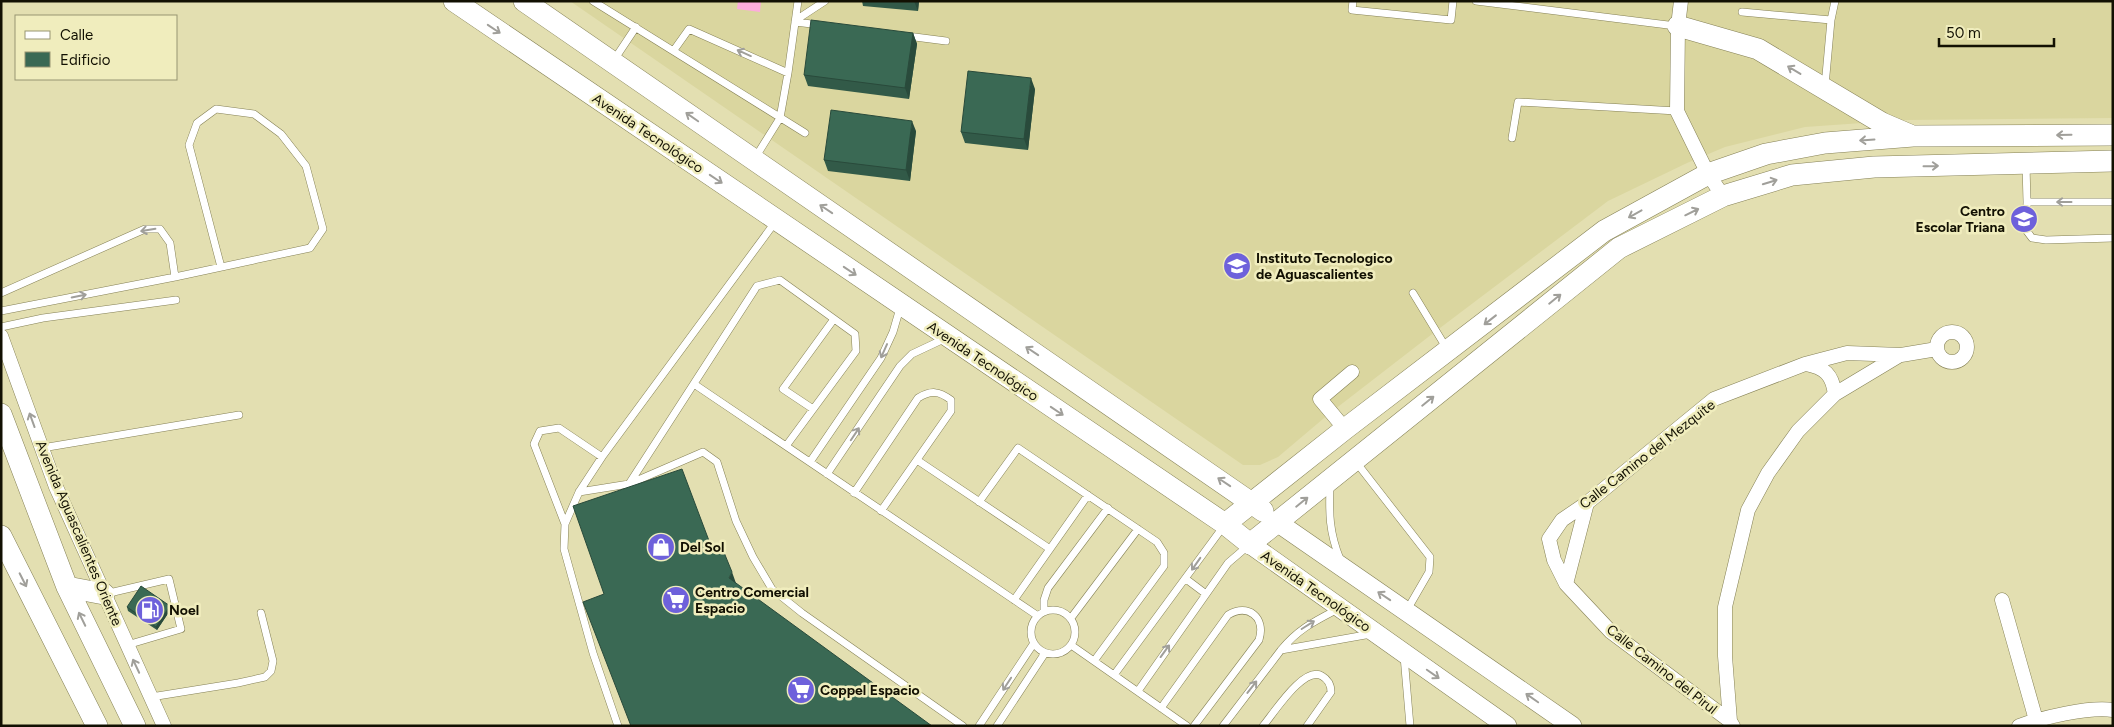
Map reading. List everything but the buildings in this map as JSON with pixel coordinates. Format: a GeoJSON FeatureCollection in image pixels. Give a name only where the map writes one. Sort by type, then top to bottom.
{"type":"FeatureCollection","features":[{"type":"Feature","properties":{"kind":"main road","name":"Avenida Tecnológico"},"geometry":{"type":"LineString","coordinates":[[454,1],[1225,524],[1250,544],[1507,726]]}},
{"type":"Feature","properties":{"kind":"main road"},"geometry":{"type":"LineString","coordinates":[[524,1],[1253,503],[1344,569],[1572,726]]}},
{"type":"Feature","properties":{"kind":"main road"},"geometry":{"type":"LineString","coordinates":[[1678,26],[1758,49],[1882,123],[1913,136]]}},
{"type":"Feature","properties":{"kind":"main road"},"geometry":{"type":"LineString","coordinates":[[1225,524],[1345,429],[1604,231],[1708,174],[1766,154],[1825,143],[1913,136],[2113,134]]}},
{"type":"Feature","properties":{"kind":"main road"},"geometry":{"type":"LineString","coordinates":[[1250,544],[1619,248],[1724,196],[1792,175],[1874,168],[2113,161]]}},
{"type":"Feature","properties":{"kind":"main road","name":"Avenida Aguascalientes Oriente"},"geometry":{"type":"LineString","coordinates":[[1,414],[67,587],[135,726]]}},
{"type":"Feature","properties":{"kind":"main road"},"geometry":{"type":"LineString","coordinates":[[1,536],[97,726]]}},
{"type":"Feature","properties":{"kind":"main road"},"geometry":{"type":"LineString","coordinates":[[67,587],[104,594]]}},
{"type":"Feature","properties":{"kind":"street"},"geometry":{"type":"LineString","coordinates":[[1681,1],[1678,26],[1677,111],[1708,174],[1724,196]]}},
{"type":"Feature","properties":{"kind":"street","name":"Avenida Aguascalientes Oriente"},"geometry":{"type":"LineString","coordinates":[[1,336],[56,487],[164,726]]}},
{"type":"Feature","properties":{"kind":"street"},"geometry":{"type":"LineString","coordinates":[[1731,724],[1725,656],[1725,607],[1748,510],[1768,473],[1798,431],[1835,394],[1901,354],[1937,349]]}},
{"type":"Feature","properties":{"kind":"street","name":"Calle Camino del Mezquite"},"geometry":{"type":"LineString","coordinates":[[1549,540],[1562,520],[1587,503],[1714,399],[1805,364],[1848,353],[1901,354]]}},
{"type":"Feature","properties":{"kind":"street"},"geometry":{"type":"LineString","coordinates":[[1805,364],[1819,366],[1827,372],[1834,383],[1835,394]]}},
{"type":"Feature","properties":{"kind":"street"},"geometry":{"type":"LineString","coordinates":[[1345,429],[1320,399],[1352,372]]}},
{"type":"Feature","properties":{"kind":"street"},"geometry":{"type":"LineString","coordinates":[[1566,584],[1587,503]]}},
{"type":"Feature","properties":{"kind":"street","name":"Calle Camino del Pirul"},"geometry":{"type":"LineString","coordinates":[[1549,540],[1554,560],[1566,584],[1611,632],[1731,724]]}},
{"type":"Feature","properties":{"kind":"street"},"geometry":{"type":"LineString","coordinates":[[2002,600],[2036,720]]}},
{"type":"Feature","properties":{"kind":"street"},"geometry":{"type":"LineString","coordinates":[[2019,726],[2036,720],[2080,712],[2113,710]]}},
{"type":"Feature","properties":{"kind":"lane"},"geometry":{"type":"LineString","coordinates":[[594,1],[804,133]]}},
{"type":"Feature","properties":{"kind":"lane"},"geometry":{"type":"LineString","coordinates":[[754,160],[780,118],[798,1]]}},
{"type":"Feature","properties":{"kind":"lane"},"geometry":{"type":"LineString","coordinates":[[795,21],[825,1]]}},
{"type":"Feature","properties":{"kind":"lane"},"geometry":{"type":"LineString","coordinates":[[1353,1],[1352,10],[1450,20],[1453,1]]}},
{"type":"Feature","properties":{"kind":"lane"},"geometry":{"type":"LineString","coordinates":[[1476,1],[1678,26]]}},
{"type":"Feature","properties":{"kind":"lane"},"geometry":{"type":"LineString","coordinates":[[1825,89],[1831,20],[1835,1]]}},
{"type":"Feature","properties":{"kind":"lane"},"geometry":{"type":"LineString","coordinates":[[1742,12],[1831,20]]}},
{"type":"Feature","properties":{"kind":"lane"},"geometry":{"type":"LineString","coordinates":[[795,21],[833,27]]}},
{"type":"Feature","properties":{"kind":"lane"},"geometry":{"type":"LineString","coordinates":[[612,62],[636,27]]}},
{"type":"Feature","properties":{"kind":"lane"},"geometry":{"type":"LineString","coordinates":[[674,50],[689,29],[788,73]]}},
{"type":"Feature","properties":{"kind":"lane"},"geometry":{"type":"LineString","coordinates":[[899,35],[946,41]]}},
{"type":"Feature","properties":{"kind":"lane"},"geometry":{"type":"LineString","coordinates":[[1512,138],[1518,102],[1677,111]]}},
{"type":"Feature","properties":{"kind":"lane"},"geometry":{"type":"LineString","coordinates":[[1,311],[175,277],[310,248],[323,229],[306,166],[280,134],[254,114],[216,109],[197,123],[189,145],[221,267]]}},
{"type":"Feature","properties":{"kind":"lane"},"geometry":{"type":"LineString","coordinates":[[2026,164],[2026,230],[2032,238],[2046,240],[2113,238]]}},
{"type":"Feature","properties":{"kind":"lane"},"geometry":{"type":"LineString","coordinates":[[2027,202],[2113,202]]}},
{"type":"Feature","properties":{"kind":"lane"},"geometry":{"type":"LineString","coordinates":[[618,726],[593,653],[564,549],[565,524],[579,492],[602,457],[776,220]]}},
{"type":"Feature","properties":{"kind":"lane"},"geometry":{"type":"LineString","coordinates":[[1,293],[145,229],[160,229],[170,242],[175,277]]}},
{"type":"Feature","properties":{"kind":"lane"},"geometry":{"type":"LineString","coordinates":[[629,484],[758,286],[780,280],[855,334],[856,350],[786,446]]}},
{"type":"Feature","properties":{"kind":"lane"},"geometry":{"type":"LineString","coordinates":[[1413,293],[1448,352]]}},
{"type":"Feature","properties":{"kind":"lane"},"geometry":{"type":"LineString","coordinates":[[1,327],[43,318],[176,300]]}},
{"type":"Feature","properties":{"kind":"lane"},"geometry":{"type":"LineString","coordinates":[[810,462],[881,358],[901,305]]}},
{"type":"Feature","properties":{"kind":"lane"},"geometry":{"type":"LineString","coordinates":[[813,409],[783,390],[834,319]]}},
{"type":"Feature","properties":{"kind":"lane"},"geometry":{"type":"LineString","coordinates":[[827,474],[900,366],[912,354],[948,337]]}},
{"type":"Feature","properties":{"kind":"lane"},"geometry":{"type":"LineString","coordinates":[[694,384],[1014,600],[1041,614],[1059,611],[1071,618],[1075,632],[1071,645],[1059,654],[1045,653],[1034,643],[1031,629],[1041,614],[1048,588],[1108,508]]}},
{"type":"Feature","properties":{"kind":"lane"},"geometry":{"type":"LineString","coordinates":[[854,493],[918,398],[927,392],[940,392],[951,400],[951,411],[881,511]]}},
{"type":"Feature","properties":{"kind":"lane"},"geometry":{"type":"LineString","coordinates":[[42,448],[239,415]]}},
{"type":"Feature","properties":{"kind":"lane"},"geometry":{"type":"LineString","coordinates":[[565,524],[534,444],[540,431],[559,428],[602,457]]}},
{"type":"Feature","properties":{"kind":"lane"},"geometry":{"type":"LineString","coordinates":[[979,502],[1018,448],[1157,542],[1164,553],[1164,566],[1094,662]]}},
{"type":"Feature","properties":{"kind":"lane"},"geometry":{"type":"LineString","coordinates":[[579,492],[629,484],[703,452],[717,462],[736,521],[772,589],[802,613],[963,726]]}},
{"type":"Feature","properties":{"kind":"lane"},"geometry":{"type":"LineString","coordinates":[[917,460],[1050,549]]}},
{"type":"Feature","properties":{"kind":"lane"},"geometry":{"type":"LineString","coordinates":[[1354,460],[1430,557],[1429,572],[1406,611]]}},
{"type":"Feature","properties":{"kind":"lane"},"geometry":{"type":"LineString","coordinates":[[1331,479],[1329,520],[1333,542],[1344,569]]}},
{"type":"Feature","properties":{"kind":"lane"},"geometry":{"type":"LineString","coordinates":[[1014,600],[1088,495]]}},
{"type":"Feature","properties":{"kind":"lane"},"geometry":{"type":"LineString","coordinates":[[1114,676],[1225,524]]}},
{"type":"Feature","properties":{"kind":"lane"},"geometry":{"type":"LineString","coordinates":[[1071,618],[1138,529]]}},
{"type":"Feature","properties":{"kind":"lane"},"geometry":{"type":"LineString","coordinates":[[1138,692],[1228,563],[1250,544]]}},
{"type":"Feature","properties":{"kind":"lane"},"geometry":{"type":"LineString","coordinates":[[104,594],[169,579],[181,629],[126,645]]}},
{"type":"Feature","properties":{"kind":"lane"},"geometry":{"type":"LineString","coordinates":[[1186,579],[1206,594]]}},
{"type":"Feature","properties":{"kind":"lane"},"geometry":{"type":"LineString","coordinates":[[1223,726],[1293,636],[1308,624],[1340,608]]}},
{"type":"Feature","properties":{"kind":"lane"},"geometry":{"type":"LineString","coordinates":[[1161,708],[1228,615],[1235,610],[1254,614],[1260,623],[1261,631],[1258,640],[1194,726]]}},
{"type":"Feature","properties":{"kind":"lane"},"geometry":{"type":"LineString","coordinates":[[151,697],[265,677],[271,671],[273,661],[261,613]]}},
{"type":"Feature","properties":{"kind":"lane"},"geometry":{"type":"LineString","coordinates":[[1281,650],[1376,634]]}},
{"type":"Feature","properties":{"kind":"lane"},"geometry":{"type":"LineString","coordinates":[[979,726],[1034,643]]}},
{"type":"Feature","properties":{"kind":"lane"},"geometry":{"type":"LineString","coordinates":[[1071,645],[1187,726]]}},
{"type":"Feature","properties":{"kind":"lane"},"geometry":{"type":"LineString","coordinates":[[997,726],[1045,653]]}},
{"type":"Feature","properties":{"kind":"lane"},"geometry":{"type":"LineString","coordinates":[[1404,653],[1410,726]]}},
{"type":"Feature","properties":{"kind":"lane"},"geometry":{"type":"LineString","coordinates":[[1264,726],[1301,679],[1320,674],[1327,679],[1331,686],[1330,692],[1307,726]]}},
{"type":"Feature","properties":{"kind":"shaded area","name":"Instituto Tecnologico de Aguascalientes"},"geometry":{"type":"Polygon","coordinates":[[[570,1],[2113,1],[2113,118],[1905,120],[1805,127],[1725,147],[1608,201],[1330,413],[1278,457],[1260,465],[1243,465],[570,1]]]}},
{"type":"Feature","properties":{"kind":"shaded area"},"geometry":{"type":"Polygon","coordinates":[[[738,1],[761,1],[760,12],[737,9],[738,1]]]}},
{"type":"Feature","properties":{"kind":"place","name":"Centro Escolar Triana"},"geometry":{"type":"Point","coordinates":[2024,219]}},
{"type":"Feature","properties":{"kind":"place","name":"Instituto Tecnologico de Aguascalientes"},"geometry":{"type":"Point","coordinates":[1237,266]}},
{"type":"Feature","properties":{"kind":"place","name":"Del Sol"},"geometry":{"type":"Point","coordinates":[661,547]}},
{"type":"Feature","properties":{"kind":"place","name":"Centro Comercial Espacio"},"geometry":{"type":"Point","coordinates":[676,600]}},
{"type":"Feature","properties":{"kind":"place","name":"Noel"},"geometry":{"type":"Point","coordinates":[150,610]}},
{"type":"Feature","properties":{"kind":"place","name":"Coppel Espacio"},"geometry":{"type":"Point","coordinates":[801,690]}}]}
